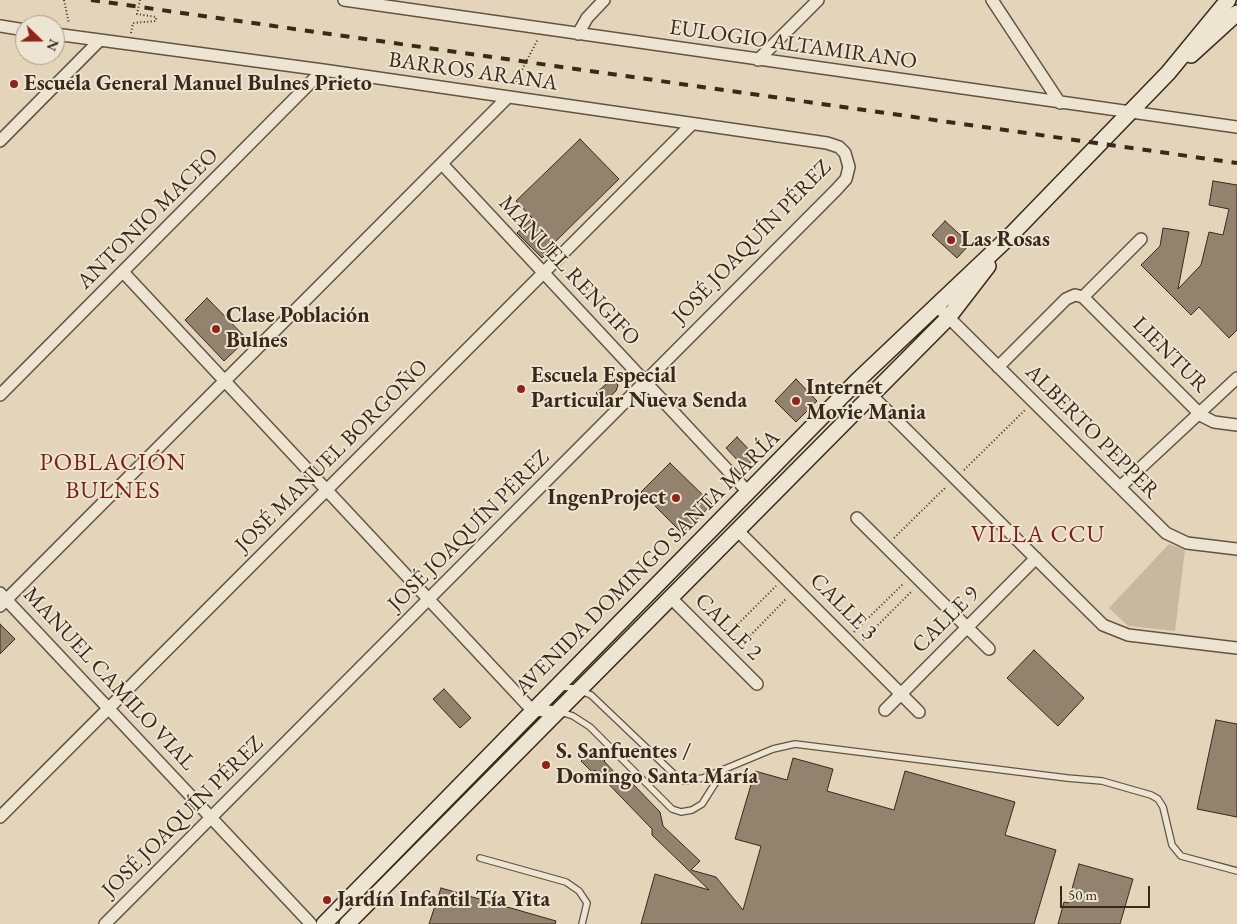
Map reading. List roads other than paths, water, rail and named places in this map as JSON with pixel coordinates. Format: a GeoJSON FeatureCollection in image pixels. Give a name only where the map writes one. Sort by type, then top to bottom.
{"type":"FeatureCollection","features":[{"type":"Feature","properties":{"kind":"main road","name":"AVENIDA DOMINGO SANTA MARÍA"},"geometry":{"type":"LineString","coordinates":[[324,924],[857,381],[1008,238],[1168,73],[1228,0]]}},
{"type":"Feature","properties":{"kind":"main road","name":"AVENIDA DOMINGO SANTA MARÍA"},"geometry":{"type":"LineString","coordinates":[[1168,73],[1237,14]]}},
{"type":"Feature","properties":{"kind":"main road","name":"AVENIDA DOMINGO SANTA MARÍA"},"geometry":{"type":"LineString","coordinates":[[348,924],[948,318],[1008,238]]}},
{"type":"Feature","properties":{"kind":"street","name":"EULOGIO ALTAMIRANO"},"geometry":{"type":"LineString","coordinates":[[344,0],[392,3],[541,29],[1237,127]]}},
{"type":"Feature","properties":{"kind":"street"},"geometry":{"type":"LineString","coordinates":[[578,34],[587,18],[604,0]]}},
{"type":"Feature","properties":{"kind":"street"},"geometry":{"type":"LineString","coordinates":[[758,60],[818,0]]}},
{"type":"Feature","properties":{"kind":"street"},"geometry":{"type":"LineString","coordinates":[[992,0],[1060,103]]}},
{"type":"Feature","properties":{"kind":"street"},"geometry":{"type":"LineString","coordinates":[[0,26],[15,28]]}},
{"type":"Feature","properties":{"kind":"street","name":"BARROS ARANA"},"geometry":{"type":"LineString","coordinates":[[65,36],[324,70],[827,143],[839,147],[848,159]]}},
{"type":"Feature","properties":{"kind":"street"},"geometry":{"type":"LineString","coordinates":[[0,141],[99,41]]}},
{"type":"Feature","properties":{"kind":"street","name":"ANTONIO MACEO"},"geometry":{"type":"LineString","coordinates":[[0,396],[324,70]]}},
{"type":"Feature","properties":{"kind":"street"},"geometry":{"type":"LineString","coordinates":[[2,600],[225,382],[508,98]]}},
{"type":"Feature","properties":{"kind":"street","name":"JOSÉ MANUEL BORGOÑO"},"geometry":{"type":"LineString","coordinates":[[0,817],[692,124]]}},
{"type":"Feature","properties":{"kind":"street","name":"JOSÉ JOAQUÍN PÉREZ"},"geometry":{"type":"LineString","coordinates":[[105,924],[836,190],[848,173],[848,159]]}},
{"type":"Feature","properties":{"kind":"street","name":"MANUEL RENGIFO"},"geometry":{"type":"LineString","coordinates":[[443,165],[748,492]]}},
{"type":"Feature","properties":{"kind":"street"},"geometry":{"type":"LineString","coordinates":[[998,368],[1066,299],[1075,295],[1083,297],[1141,239]]}},
{"type":"Feature","properties":{"kind":"street"},"geometry":{"type":"LineString","coordinates":[[123,272],[532,710],[560,712]]}},
{"type":"Feature","properties":{"kind":"street","name":"LIENTUR"},"geometry":{"type":"LineString","coordinates":[[1083,297],[1199,412],[1210,420],[1237,426]]}},
{"type":"Feature","properties":{"kind":"street","name":"ALBERTO PEPPER"},"geometry":{"type":"LineString","coordinates":[[938,306],[998,368],[1172,536],[1187,543],[1237,549]]}},
{"type":"Feature","properties":{"kind":"street"},"geometry":{"type":"LineString","coordinates":[[1120,487],[1237,378]]}},
{"type":"Feature","properties":{"kind":"street"},"geometry":{"type":"LineString","coordinates":[[857,381],[1110,629],[1128,635],[1237,648]]}},
{"type":"Feature","properties":{"kind":"street"},"geometry":{"type":"LineString","coordinates":[[857,518],[989,649]]}},
{"type":"Feature","properties":{"kind":"street","name":"CALLE 3"},"geometry":{"type":"LineString","coordinates":[[738,531],[919,712]]}},
{"type":"Feature","properties":{"kind":"street","name":"CALLE 9"},"geometry":{"type":"LineString","coordinates":[[885,710],[1036,558]]}},
{"type":"Feature","properties":{"kind":"street","name":"CALLE 2"},"geometry":{"type":"LineString","coordinates":[[671,598],[757,684]]}},
{"type":"Feature","properties":{"kind":"street","name":"MANUEL CAMILO VIAL"},"geometry":{"type":"LineString","coordinates":[[2,600],[109,708],[311,924]]}},
{"type":"Feature","properties":{"kind":"lane"},"geometry":{"type":"LineString","coordinates":[[556,687],[564,686],[595,698],[677,777],[684,780],[692,781],[723,771],[773,748],[795,744],[1102,781],[1151,795],[1158,799],[1163,807],[1172,845],[1181,856],[1237,871]]}},
{"type":"Feature","properties":{"kind":"lane"},"geometry":{"type":"LineString","coordinates":[[560,712],[573,716],[590,727],[672,809],[681,812],[692,810],[702,804],[723,771]]}},
{"type":"Feature","properties":{"kind":"lane"},"geometry":{"type":"LineString","coordinates":[[480,858],[566,882],[579,891],[587,903],[582,924]]}},
{"type":"Feature","properties":{"kind":"railway"},"geometry":{"type":"LineString","coordinates":[[91,0],[1237,163]]}},
{"type":"Feature","properties":{"kind":"place","name":"Escuela General Manuel Bulnes Prieto"},"geometry":{"type":"Point","coordinates":[14,84]}},
{"type":"Feature","properties":{"kind":"place","name":"Las Rosas"},"geometry":{"type":"Point","coordinates":[951,240]}},
{"type":"Feature","properties":{"kind":"place","name":"Clase Población Bulnes"},"geometry":{"type":"Point","coordinates":[216,329]}},
{"type":"Feature","properties":{"kind":"place","name":"Escuela Especial Particular Nueva Senda"},"geometry":{"type":"Point","coordinates":[521,389]}},
{"type":"Feature","properties":{"kind":"place","name":"Internet Movie Mania"},"geometry":{"type":"Point","coordinates":[796,401]}},
{"type":"Feature","properties":{"kind":"place","name":"IngenProject"},"geometry":{"type":"Point","coordinates":[676,498]}},
{"type":"Feature","properties":{"kind":"place","name":"S. Sanfuentes / Domingo Santa María"},"geometry":{"type":"Point","coordinates":[546,765]}},
{"type":"Feature","properties":{"kind":"place","name":"Jardín Infantil Tía Yita"},"geometry":{"type":"Point","coordinates":[327,900]}},
{"type":"Feature","properties":{"kind":"district","name":"POBLACIÓN BULNES"},"geometry":{"type":"Point","coordinates":[113,477]}},
{"type":"Feature","properties":{"kind":"district","name":"VILLA CCU"},"geometry":{"type":"Point","coordinates":[1038,535]}}]}
